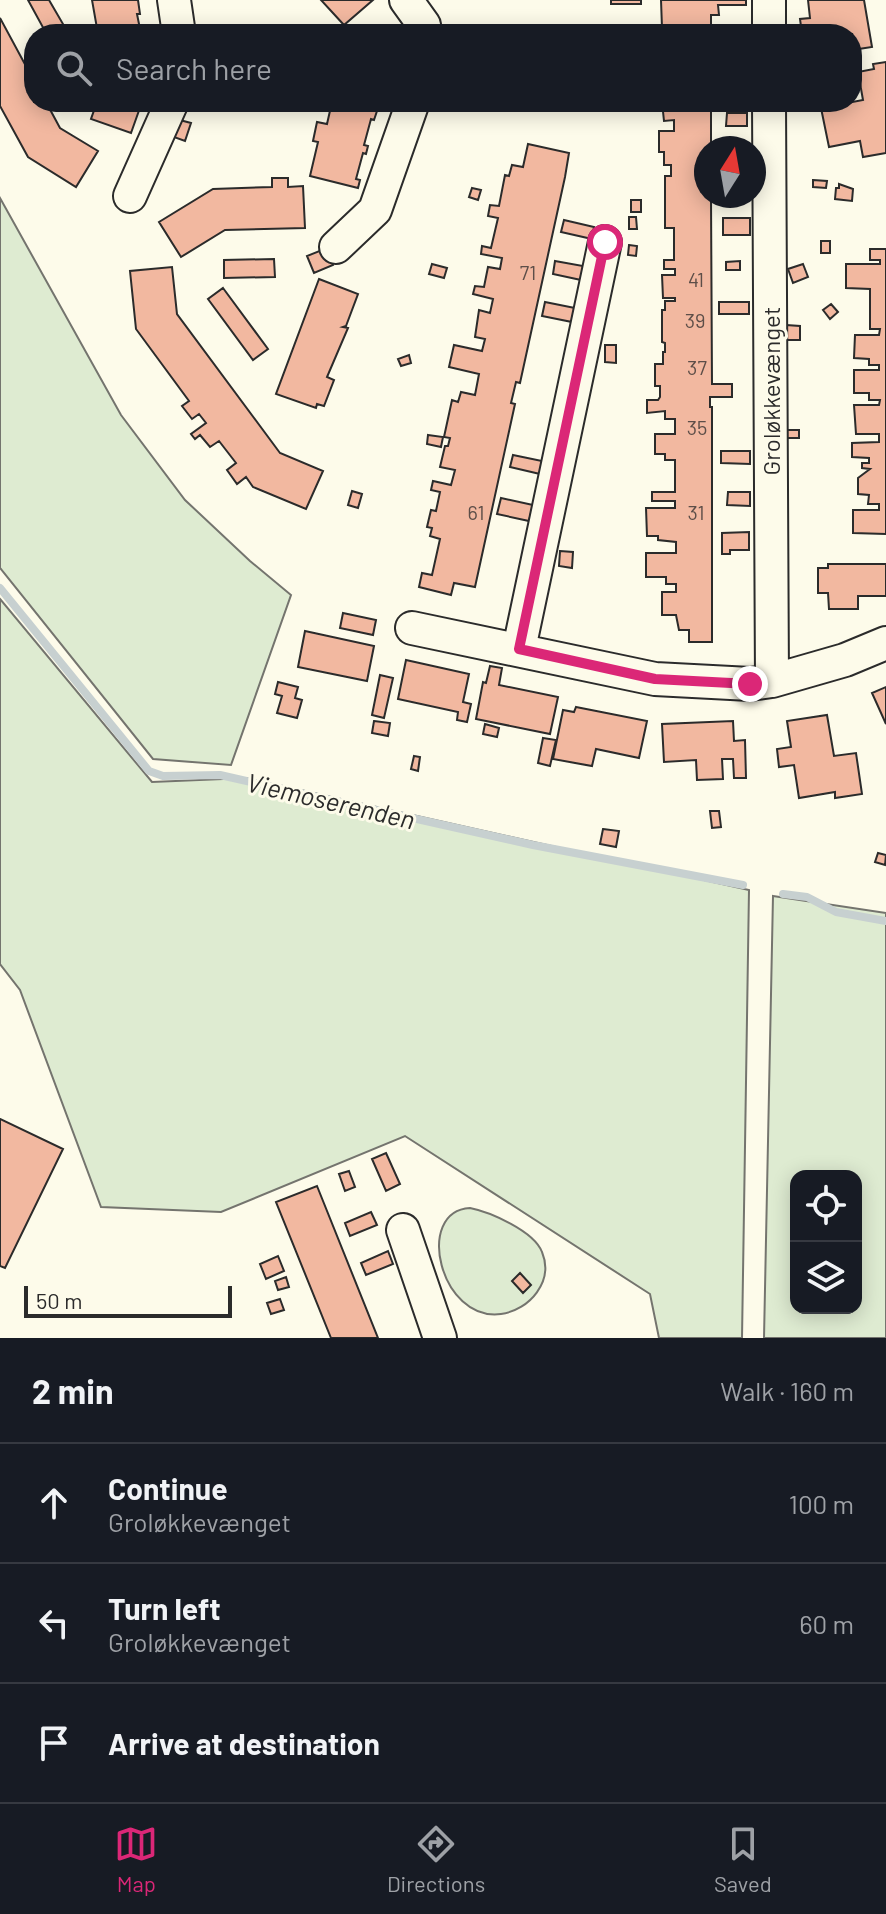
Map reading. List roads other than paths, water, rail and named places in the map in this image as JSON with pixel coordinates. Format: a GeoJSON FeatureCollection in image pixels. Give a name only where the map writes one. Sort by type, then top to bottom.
{"type":"FeatureCollection","features":[{"type":"Feature","properties":{"kind":"street"},"geometry":{"type":"LineString","coordinates":[[174,0],[178,24]]}},
{"type":"Feature","properties":{"kind":"street"},"geometry":{"type":"LineString","coordinates":[[406,0],[423,24]]}},
{"type":"Feature","properties":{"kind":"street"},"geometry":{"type":"LineString","coordinates":[[769,0],[769,24]]}},
{"type":"Feature","properties":{"kind":"street"},"geometry":{"type":"LineString","coordinates":[[130,196],[168,112]]}},
{"type":"Feature","properties":{"kind":"street"},"geometry":{"type":"LineString","coordinates":[[336,247],[375,210],[409,112]]}},
{"type":"Feature","properties":{"kind":"street","name":"Groløkkevænget"},"geometry":{"type":"LineString","coordinates":[[769,112],[772,681]]}},
{"type":"Feature","properties":{"kind":"street"},"geometry":{"type":"LineString","coordinates":[[519,649],[605,242]]}},
{"type":"Feature","properties":{"kind":"street"},"geometry":{"type":"LineString","coordinates":[[412,628],[655,679],[750,684],[772,681],[845,660],[886,643]]}},
{"type":"Feature","properties":{"kind":"street"},"geometry":{"type":"LineString","coordinates":[[403,1230],[440,1338]]}},
{"type":"Feature","properties":{"kind":"waterway","name":"Viemoserenden"},"geometry":{"type":"LineString","coordinates":[[0,588],[149,771],[163,776],[220,775],[533,845],[743,885]]}},
{"type":"Feature","properties":{"kind":"waterway","name":"Viemoserenden"},"geometry":{"type":"LineString","coordinates":[[783,894],[807,897],[836,912],[886,921]]}}]}
